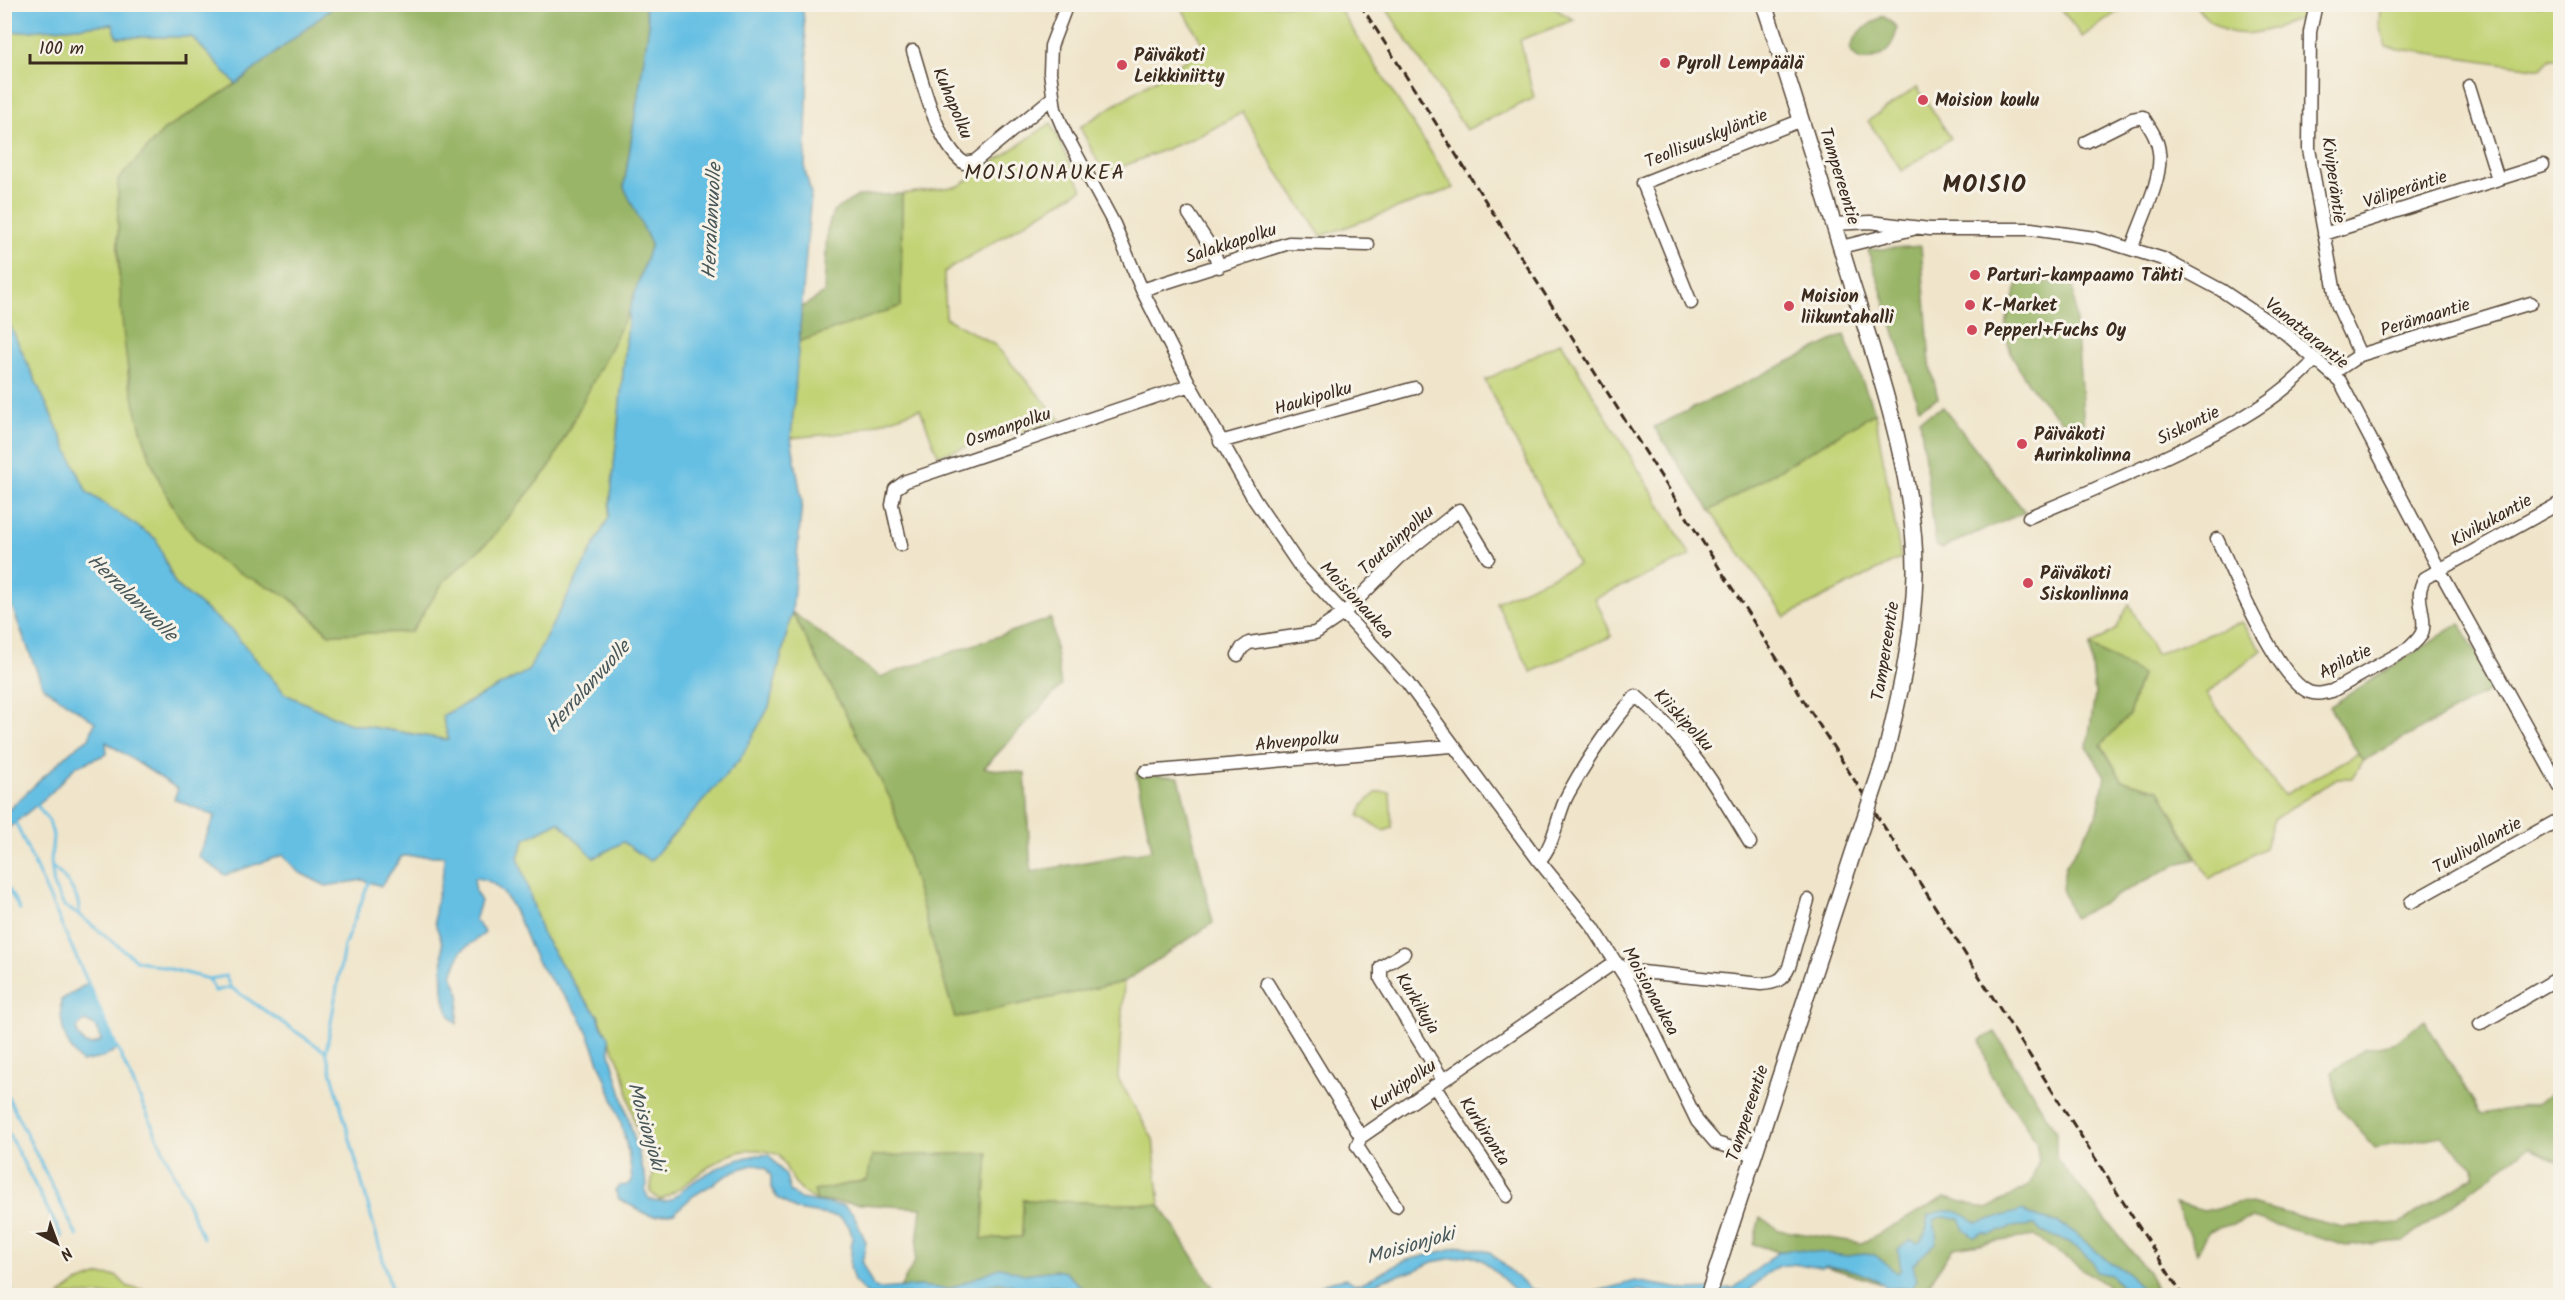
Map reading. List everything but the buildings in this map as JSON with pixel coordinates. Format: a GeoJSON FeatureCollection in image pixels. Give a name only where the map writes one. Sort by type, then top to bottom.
{"type":"FeatureCollection","features":[{"type":"Feature","properties":{"kind":"main road","name":"Tampereentie"},"geometry":{"type":"LineString","coordinates":[[1708,1296],[1884,760],[1902,684],[1913,613],[1915,571],[1913,541],[1896,436],[1834,224],[1764,4]]}},
{"type":"Feature","properties":{"kind":"street","name":"Moisionaukea"},"geometry":{"type":"LineString","coordinates":[[1067,4],[1051,46],[1050,72],[1053,98],[1066,135],[1114,225],[1142,291],[1220,442],[1290,552],[1343,614],[1392,665],[1539,861],[1593,927],[1634,991],[1697,1121],[1716,1143],[1754,1155]]}},
{"type":"Feature","properties":{"kind":"street","name":"Kiviperäntie"},"geometry":{"type":"LineString","coordinates":[[2316,4],[2310,32],[2309,149],[2337,304],[2360,355]]}},
{"type":"Feature","properties":{"kind":"street","name":"Kuhapolku"},"geometry":{"type":"LineString","coordinates":[[913,51],[931,106],[947,143],[957,158],[964,163],[975,161],[1053,98]]}},
{"type":"Feature","properties":{"kind":"street"},"geometry":{"type":"LineString","coordinates":[[2469,86],[2498,179]]}},
{"type":"Feature","properties":{"kind":"street"},"geometry":{"type":"LineString","coordinates":[[2086,142],[2132,119],[2143,117],[2158,144],[2160,154],[2150,201],[2132,248]]}},
{"type":"Feature","properties":{"kind":"street","name":"Teollisuuskyläntie"},"geometry":{"type":"LineString","coordinates":[[1691,303],[1643,183],[1802,120]]}},
{"type":"Feature","properties":{"kind":"street","name":"Väliperäntie"},"geometry":{"type":"LineString","coordinates":[[2324,234],[2543,165]]}},
{"type":"Feature","properties":{"kind":"street"},"geometry":{"type":"LineString","coordinates":[[1189,214],[1214,252],[1219,267]]}},
{"type":"Feature","properties":{"kind":"street","name":"Vanattarantie"},"geometry":{"type":"LineString","coordinates":[[1834,224],[1870,222],[1917,228],[2031,229],[2095,238],[2163,259],[2221,290],[2285,333],[2333,373],[2355,408],[2439,569],[2560,787]]}},
{"type":"Feature","properties":{"kind":"street","name":"Vanattarantie"},"geometry":{"type":"LineString","coordinates":[[1841,247],[1917,228]]}},
{"type":"Feature","properties":{"kind":"street","name":"Salakkapolku"},"geometry":{"type":"LineString","coordinates":[[1142,291],[1289,243],[1368,245]]}},
{"type":"Feature","properties":{"kind":"street","name":"Perämaantie"},"geometry":{"type":"LineString","coordinates":[[2333,373],[2360,355],[2532,303]]}},
{"type":"Feature","properties":{"kind":"street","name":"Siskontie"},"geometry":{"type":"LineString","coordinates":[[2029,517],[2083,495],[2224,429],[2296,379],[2316,359]]}},
{"type":"Feature","properties":{"kind":"street","name":"Osmanpolku"},"geometry":{"type":"LineString","coordinates":[[901,545],[892,505],[895,489],[906,481],[1190,385]]}},
{"type":"Feature","properties":{"kind":"street","name":"Haukipolku"},"geometry":{"type":"LineString","coordinates":[[1220,442],[1415,388]]}},
{"type":"Feature","properties":{"kind":"street","name":"Kivikukantie"},"geometry":{"type":"LineString","coordinates":[[2439,569],[2560,502]]}},
{"type":"Feature","properties":{"kind":"street","name":"Toutainpolku"},"geometry":{"type":"LineString","coordinates":[[1343,614],[1399,558],[1459,510],[1488,558]]}},
{"type":"Feature","properties":{"kind":"street","name":"Apilatie"},"geometry":{"type":"LineString","coordinates":[[2217,539],[2269,646],[2300,686],[2308,692],[2319,694],[2332,691],[2409,648],[2419,639],[2423,629],[2421,584],[2425,578],[2439,569]]}},
{"type":"Feature","properties":{"kind":"street"},"geometry":{"type":"LineString","coordinates":[[1239,656],[1242,648],[1248,643],[1315,633],[1343,614]]}},
{"type":"Feature","properties":{"kind":"street","name":"Kiiskipolku"},"geometry":{"type":"LineString","coordinates":[[1539,861],[1547,852],[1567,796],[1622,710],[1636,696],[1680,738],[1710,775],[1750,843]]}},
{"type":"Feature","properties":{"kind":"street","name":"Ahvenpolku"},"geometry":{"type":"LineString","coordinates":[[1145,772],[1451,746]]}},
{"type":"Feature","properties":{"kind":"street","name":"Tuulivallantie"},"geometry":{"type":"LineString","coordinates":[[2411,902],[2560,819]]}},
{"type":"Feature","properties":{"kind":"street"},"geometry":{"type":"LineString","coordinates":[[1615,962],[1632,970],[1761,984],[1776,983],[1785,976],[1789,967],[1808,900]]}},
{"type":"Feature","properties":{"kind":"street","name":"Kurkikuja"},"geometry":{"type":"LineString","coordinates":[[1404,953],[1381,967],[1381,979],[1439,1083]]}},
{"type":"Feature","properties":{"kind":"street","name":"Kurkipolku"},"geometry":{"type":"LineString","coordinates":[[1267,983],[1361,1137],[1615,962]]}},
{"type":"Feature","properties":{"kind":"street"},"geometry":{"type":"LineString","coordinates":[[2480,1024],[2560,977]]}},
{"type":"Feature","properties":{"kind":"street","name":"Kurkiranta"},"geometry":{"type":"LineString","coordinates":[[1439,1083],[1507,1196]]}},
{"type":"Feature","properties":{"kind":"street"},"geometry":{"type":"LineString","coordinates":[[1361,1137],[1357,1146],[1396,1206]]}},
{"type":"Feature","properties":{"kind":"green space"},"geometry":{"type":"Polygon","coordinates":[[[336,5],[644,5],[649,25],[624,187],[651,244],[629,311],[550,466],[491,539],[444,581],[411,632],[329,634],[285,595],[232,569],[217,559],[185,524],[160,482],[142,434],[130,383],[123,330],[119,277],[118,180],[164,130],[236,84],[336,5]]]}},
{"type":"Feature","properties":{"kind":"green space"},"geometry":{"type":"Polygon","coordinates":[[[1180,5],[1337,5],[1454,188],[1321,236],[1270,161],[1243,112],[1201,135],[1104,174],[1080,127],[1205,48],[1180,5]]]}},
{"type":"Feature","properties":{"kind":"green space"},"geometry":{"type":"Polygon","coordinates":[[[1384,5],[1549,5],[1574,20],[1520,40],[1534,98],[1466,130],[1384,5]]]}},
{"type":"Feature","properties":{"kind":"green space"},"geometry":{"type":"Polygon","coordinates":[[[2058,5],[2127,5],[2082,37],[2058,5]]]}},
{"type":"Feature","properties":{"kind":"green space"},"geometry":{"type":"Polygon","coordinates":[[[2195,5],[2304,5],[2302,18],[2271,29],[2244,34],[2219,27],[2207,19],[2195,5]]]}},
{"type":"Feature","properties":{"kind":"green space"},"geometry":{"type":"Polygon","coordinates":[[[2380,5],[2560,5],[2560,58],[2551,58],[2541,69],[2386,47],[2379,25],[2380,5]]]}},
{"type":"Feature","properties":{"kind":"green space"},"geometry":{"type":"Polygon","coordinates":[[[1883,16],[1897,27],[1890,48],[1880,56],[1859,60],[1850,51],[1854,39],[1862,30],[1883,16]]]}},
{"type":"Feature","properties":{"kind":"green space"},"geometry":{"type":"Polygon","coordinates":[[[114,24],[117,37],[192,37],[236,84],[164,130],[118,180],[118,260],[129,384],[217,560],[287,596],[329,634],[411,632],[444,581],[491,539],[550,466],[629,311],[609,517],[528,671],[442,716],[449,740],[347,723],[285,694],[232,631],[175,584],[156,539],[87,492],[5,315],[4,33],[114,24]]]}},
{"type":"Feature","properties":{"kind":"green space"},"geometry":{"type":"Polygon","coordinates":[[[1917,87],[1951,138],[1902,171],[1868,121],[1917,87]]]}},
{"type":"Feature","properties":{"kind":"green space"},"geometry":{"type":"Polygon","coordinates":[[[1051,123],[1082,189],[944,272],[946,318],[995,345],[1061,420],[938,455],[920,409],[853,432],[791,438],[798,342],[901,306],[902,194],[959,186],[1051,123]]]}},
{"type":"Feature","properties":{"kind":"green space"},"geometry":{"type":"Polygon","coordinates":[[[902,194],[901,306],[798,342],[801,308],[824,293],[827,231],[833,211],[858,196],[902,194]]]}},
{"type":"Feature","properties":{"kind":"green space"},"geometry":{"type":"Polygon","coordinates":[[[1921,246],[1930,364],[1938,398],[1919,408],[1868,250],[1921,246]]]}},
{"type":"Feature","properties":{"kind":"green space"},"geometry":{"type":"Polygon","coordinates":[[[2019,280],[2073,284],[2084,427],[2079,434],[2056,416],[2032,388],[2008,343],[2006,324],[2019,280]]]}},
{"type":"Feature","properties":{"kind":"green space"},"geometry":{"type":"Polygon","coordinates":[[[1844,335],[1875,413],[1710,511],[1654,427],[1844,335]]]}},
{"type":"Feature","properties":{"kind":"green space"},"geometry":{"type":"Polygon","coordinates":[[[1561,342],[1691,556],[1595,598],[1612,636],[1531,672],[1496,602],[1578,565],[1485,380],[1561,342]]]}},
{"type":"Feature","properties":{"kind":"green space"},"geometry":{"type":"Polygon","coordinates":[[[1943,407],[2025,512],[1942,548],[1936,546],[1920,419],[1943,407]]]}},
{"type":"Feature","properties":{"kind":"green space"},"geometry":{"type":"Polygon","coordinates":[[[1875,413],[1901,558],[1785,617],[1710,511],[1875,413]]]}},
{"type":"Feature","properties":{"kind":"green space"},"geometry":{"type":"Polygon","coordinates":[[[2129,604],[2156,654],[2242,622],[2262,650],[2206,694],[2284,795],[2359,753],[2363,761],[2353,778],[2337,778],[2274,819],[2265,848],[2209,879],[2159,790],[2122,780],[2101,744],[2129,715],[2141,674],[2090,646],[2116,629],[2129,604]]]}},
{"type":"Feature","properties":{"kind":"green space"},"geometry":{"type":"Polygon","coordinates":[[[792,612],[891,800],[955,1018],[1124,982],[1118,1078],[1153,1139],[1160,1205],[1024,1200],[1022,1237],[982,1239],[988,1153],[815,1191],[817,1201],[798,1187],[779,1155],[761,1150],[745,1151],[715,1162],[675,1192],[660,1200],[650,1192],[653,1175],[634,1120],[623,1071],[598,1015],[582,996],[543,936],[518,857],[525,839],[559,822],[594,858],[623,841],[650,861],[769,707],[792,612]]]}},
{"type":"Feature","properties":{"kind":"green space"},"geometry":{"type":"Polygon","coordinates":[[[792,612],[880,677],[1051,618],[1061,686],[984,768],[1025,773],[1031,872],[1152,850],[1136,773],[1179,777],[1213,923],[1124,982],[955,1018],[891,800],[792,612]]]}},
{"type":"Feature","properties":{"kind":"green space"},"geometry":{"type":"Polygon","coordinates":[[[2460,623],[2495,688],[2363,761],[2329,707],[2460,623]]]}},
{"type":"Feature","properties":{"kind":"green space"},"geometry":{"type":"Polygon","coordinates":[[[2090,646],[2141,674],[2129,715],[2101,745],[2122,780],[2159,790],[2196,859],[2177,864],[2074,918],[2062,889],[2065,867],[2097,816],[2105,776],[2087,747],[2095,695],[2090,646]]]}},
{"type":"Feature","properties":{"kind":"green space"},"geometry":{"type":"Polygon","coordinates":[[[1377,792],[1390,792],[1392,828],[1384,831],[1359,816],[1363,805],[1377,792]]]}},
{"type":"Feature","properties":{"kind":"green space"},"geometry":{"type":"Polygon","coordinates":[[[2424,1020],[2481,1114],[2537,1104],[2560,1085],[2560,1162],[2529,1147],[2404,1241],[2346,1246],[2252,1218],[2209,1231],[2197,1253],[2175,1203],[2204,1211],[2242,1202],[2342,1227],[2400,1223],[2474,1176],[2474,1167],[2441,1136],[2375,1148],[2338,1106],[2332,1072],[2364,1049],[2396,1042],[2424,1020]]]}},
{"type":"Feature","properties":{"kind":"green space"},"geometry":{"type":"Polygon","coordinates":[[[1995,1032],[2056,1132],[2056,1158],[2148,1272],[2160,1295],[2111,1295],[2107,1286],[2034,1236],[1953,1248],[1921,1296],[1753,1244],[1760,1217],[1779,1230],[1862,1243],[1945,1197],[1987,1209],[2029,1186],[2039,1161],[2036,1141],[1991,1075],[1980,1040],[1995,1032]]]}},
{"type":"Feature","properties":{"kind":"green space"},"geometry":{"type":"Polygon","coordinates":[[[988,1153],[982,1239],[1022,1237],[1023,1200],[1160,1205],[1218,1295],[1018,1296],[999,1286],[977,1295],[896,1295],[915,1261],[921,1208],[817,1201],[814,1191],[867,1180],[872,1156],[988,1153]]]}},
{"type":"Feature","properties":{"kind":"green space"},"geometry":{"type":"Polygon","coordinates":[[[100,1275],[117,1276],[128,1287],[176,1295],[60,1295],[77,1283],[100,1275]]]}},
{"type":"Feature","properties":{"kind":"green space"},"geometry":{"type":"Polygon","coordinates":[[[200,1290],[228,1295],[176,1295],[200,1290]]]}},
{"type":"Feature","properties":{"kind":"water"},"geometry":{"type":"Polygon","coordinates":[[[5,4],[336,5],[236,84],[192,37],[117,37],[113,24],[5,33],[5,4]]]}},
{"type":"Feature","properties":{"kind":"water","name":"Herralanvuolle"},"geometry":{"type":"Polygon","coordinates":[[[800,4],[803,11],[808,64],[805,171],[811,193],[791,438],[802,501],[792,612],[769,707],[740,759],[650,861],[623,842],[594,858],[559,822],[525,839],[518,857],[543,936],[582,996],[598,1015],[609,1037],[610,1053],[647,1184],[645,1191],[649,1199],[670,1200],[694,1181],[726,1164],[749,1157],[769,1155],[786,1176],[790,1191],[800,1199],[844,1206],[853,1214],[866,1242],[862,1263],[873,1286],[880,1289],[918,1286],[949,1289],[1001,1267],[1024,1274],[1055,1270],[1065,1272],[1090,1295],[1076,1295],[1061,1287],[1051,1285],[1029,1290],[1001,1282],[985,1286],[970,1295],[868,1295],[854,1281],[850,1267],[852,1236],[849,1226],[839,1217],[797,1210],[777,1198],[771,1188],[771,1176],[766,1168],[755,1164],[734,1171],[693,1196],[674,1213],[648,1215],[619,1199],[615,1191],[619,1186],[627,1185],[632,1181],[628,1150],[615,1106],[589,1035],[576,1011],[537,961],[514,909],[506,897],[498,887],[474,878],[476,893],[481,901],[475,920],[485,933],[461,951],[452,975],[460,994],[457,1024],[450,1017],[444,998],[442,944],[435,921],[444,856],[402,856],[381,886],[363,880],[326,886],[298,872],[283,855],[225,875],[198,856],[215,816],[174,799],[178,789],[106,742],[107,754],[75,767],[50,794],[5,831],[5,813],[71,751],[89,738],[95,722],[43,687],[5,589],[5,315],[87,492],[156,539],[175,584],[232,631],[285,694],[347,723],[449,740],[442,716],[528,671],[609,517],[629,311],[651,244],[624,187],[649,25],[644,5],[800,4]]]}},
{"type":"Feature","properties":{"kind":"water"},"geometry":{"type":"Polygon","coordinates":[[[88,983],[118,1049],[102,1058],[81,1062],[64,1034],[61,1000],[88,983]],[[84,1021],[77,1028],[78,1035],[85,1044],[92,1045],[101,1041],[96,1028],[84,1021]]]}},
{"type":"Feature","properties":{"kind":"water"},"geometry":{"type":"Polygon","coordinates":[[[2023,1210],[2029,1215],[2059,1223],[2074,1232],[2110,1263],[2126,1271],[2148,1295],[2129,1295],[2111,1275],[2096,1272],[2093,1262],[2069,1242],[2041,1232],[2035,1225],[2011,1227],[1990,1235],[1983,1233],[1974,1237],[1964,1230],[1960,1218],[1941,1217],[1933,1220],[1937,1234],[1936,1243],[1913,1264],[1917,1281],[1911,1288],[1886,1288],[1877,1280],[1855,1271],[1798,1264],[1779,1266],[1766,1274],[1745,1295],[1662,1296],[1638,1290],[1619,1295],[1567,1296],[1591,1293],[1635,1281],[1687,1290],[1734,1288],[1777,1253],[1792,1249],[1847,1256],[1875,1255],[1897,1273],[1901,1270],[1898,1250],[1910,1240],[1918,1243],[1924,1237],[1928,1215],[1954,1211],[1978,1223],[2023,1210]]]}},
{"type":"Feature","properties":{"kind":"water"},"geometry":{"type":"Polygon","coordinates":[[[1462,1246],[1490,1252],[1530,1289],[1565,1295],[1520,1295],[1484,1261],[1470,1255],[1432,1262],[1414,1271],[1385,1279],[1351,1295],[1302,1295],[1331,1281],[1346,1278],[1355,1284],[1360,1284],[1404,1261],[1462,1246]]]}},
{"type":"Feature","properties":{"kind":"waterway"},"geometry":{"type":"LineString","coordinates":[[36,804],[49,821],[53,835],[51,862],[54,887],[64,906],[79,915],[136,960],[209,979],[226,976],[230,987],[326,1052]]}},
{"type":"Feature","properties":{"kind":"waterway"},"geometry":{"type":"LineString","coordinates":[[14,819],[203,1238]]}},
{"type":"Feature","properties":{"kind":"waterway"},"geometry":{"type":"LineString","coordinates":[[52,867],[72,888],[78,901],[79,915]]}},
{"type":"Feature","properties":{"kind":"waterway"},"geometry":{"type":"LineString","coordinates":[[4,881],[20,910]]}},
{"type":"Feature","properties":{"kind":"waterway"},"geometry":{"type":"LineString","coordinates":[[369,882],[344,946],[326,1052],[393,1296]]}},
{"type":"Feature","properties":{"kind":"waterway"},"geometry":{"type":"LineString","coordinates":[[209,979],[215,991],[230,987]]}},
{"type":"Feature","properties":{"kind":"waterway"},"geometry":{"type":"LineString","coordinates":[[4,1089],[77,1236]]}},
{"type":"Feature","properties":{"kind":"waterway"},"geometry":{"type":"LineString","coordinates":[[4,1125],[62,1237]]}},
{"type":"Feature","properties":{"kind":"waterway"},"geometry":{"type":"LineString","coordinates":[[4,1274],[14,1296]]}},
{"type":"Feature","properties":{"kind":"railway"},"geometry":{"type":"LineString","coordinates":[[1360,4],[2183,1296]]}},
{"type":"Feature","properties":{"kind":"place","name":"Pyroll Lempäälä"},"geometry":{"type":"Point","coordinates":[1665,63]}},
{"type":"Feature","properties":{"kind":"place","name":"Päiväkoti Leikkiniitty"},"geometry":{"type":"Point","coordinates":[1122,65]}},
{"type":"Feature","properties":{"kind":"place","name":"Moision koulu"},"geometry":{"type":"Point","coordinates":[1923,100]}},
{"type":"Feature","properties":{"kind":"place","name":"Parturi-kampaamo Tähti"},"geometry":{"type":"Point","coordinates":[1975,275]}},
{"type":"Feature","properties":{"kind":"place","name":"K-Market"},"geometry":{"type":"Point","coordinates":[1970,305]}},
{"type":"Feature","properties":{"kind":"place","name":"Moision liikuntahalli"},"geometry":{"type":"Point","coordinates":[1789,306]}},
{"type":"Feature","properties":{"kind":"place","name":"Pepperl+Fuchs Oy"},"geometry":{"type":"Point","coordinates":[1972,330]}},
{"type":"Feature","properties":{"kind":"place","name":"Päiväkoti Aurinkolinna"},"geometry":{"type":"Point","coordinates":[2022,444]}},
{"type":"Feature","properties":{"kind":"place","name":"Päiväkoti Siskonlinna"},"geometry":{"type":"Point","coordinates":[2028,583]}},
{"type":"Feature","properties":{"kind":"district","name":"MOISIONAUKEA"},"geometry":{"type":"Point","coordinates":[1045,172]}},
{"type":"Feature","properties":{"kind":"district","name":"MOISIO"},"geometry":{"type":"Point","coordinates":[1985,184]}},
{"type":"Feature","properties":{"kind":"water label","name":"Moisionjoki"},"geometry":{"type":"Point","coordinates":[647,1126]}},
{"type":"Feature","properties":{"kind":"water label","name":"Moisionjoki"},"geometry":{"type":"Point","coordinates":[1410,1245]}}]}
